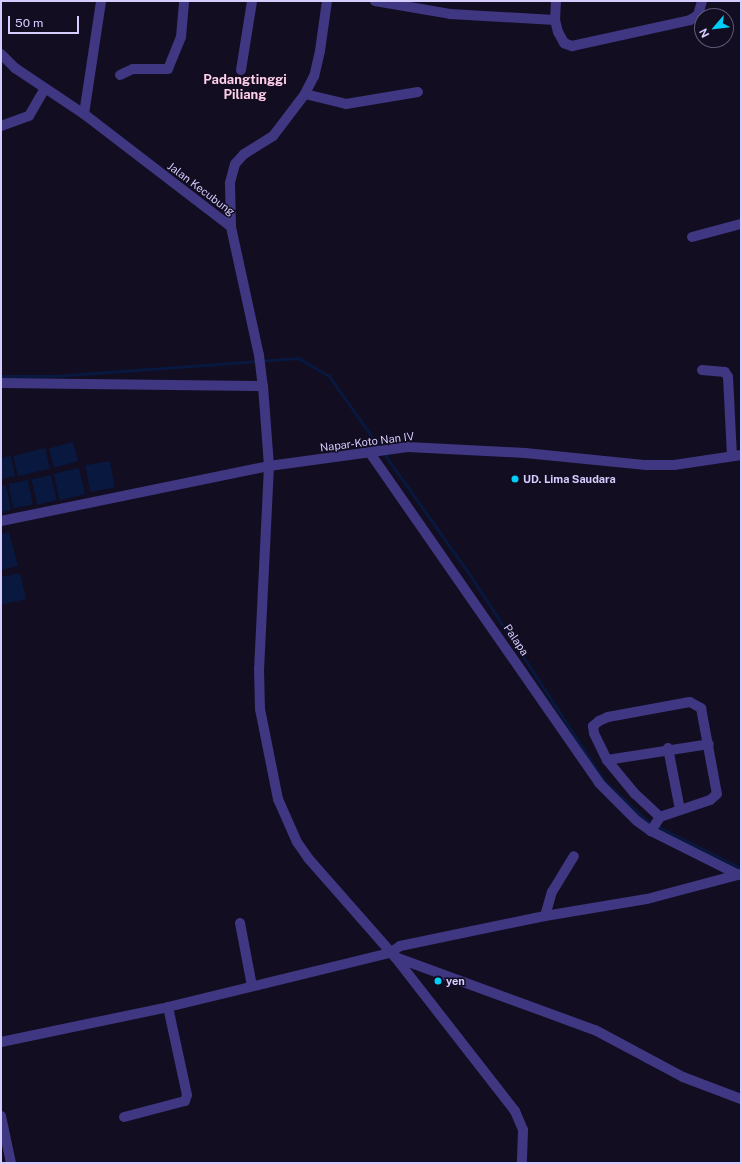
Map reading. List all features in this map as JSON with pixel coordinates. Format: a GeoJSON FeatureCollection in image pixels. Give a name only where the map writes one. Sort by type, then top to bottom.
{"type":"FeatureCollection","features":[{"type":"Feature","properties":{"kind":"street"},"geometry":{"type":"LineString","coordinates":[[84,114],[101,1]]}},
{"type":"Feature","properties":{"kind":"street"},"geometry":{"type":"LineString","coordinates":[[120,75],[133,69],[168,69],[180,37],[184,1]]}},
{"type":"Feature","properties":{"kind":"street"},"geometry":{"type":"LineString","coordinates":[[241,70],[252,1]]}},
{"type":"Feature","properties":{"kind":"street"},"geometry":{"type":"LineString","coordinates":[[231,226],[230,183],[235,164],[244,154],[273,136],[305,94],[314,76],[320,52],[328,1]]}},
{"type":"Feature","properties":{"kind":"street"},"geometry":{"type":"LineString","coordinates":[[375,1],[450,14],[555,20]]}},
{"type":"Feature","properties":{"kind":"street"},"geometry":{"type":"LineString","coordinates":[[556,1],[555,20],[562,40],[568,45],[576,46],[690,20],[698,15],[702,1]]}},
{"type":"Feature","properties":{"kind":"street","name":"Jalan Kecubung"},"geometry":{"type":"LineString","coordinates":[[1,54],[15,68],[84,114],[231,226],[259,355],[263,386],[269,466],[260,675],[260,709],[270,770],[278,800],[297,842],[308,858],[393,955],[515,1111],[523,1130],[522,1163]]}},
{"type":"Feature","properties":{"kind":"street"},"geometry":{"type":"LineString","coordinates":[[1,126],[29,116],[45,88]]}},
{"type":"Feature","properties":{"kind":"street"},"geometry":{"type":"LineString","coordinates":[[305,94],[346,104],[418,92]]}},
{"type":"Feature","properties":{"kind":"street"},"geometry":{"type":"LineString","coordinates":[[692,237],[741,224]]}},
{"type":"Feature","properties":{"kind":"street"},"geometry":{"type":"LineString","coordinates":[[702,370],[724,372],[728,377],[737,455]]}},
{"type":"Feature","properties":{"kind":"street"},"geometry":{"type":"LineString","coordinates":[[1,384],[263,386]]}},
{"type":"Feature","properties":{"kind":"street","name":"Napar-Koto Nan IV"},"geometry":{"type":"LineString","coordinates":[[1,521],[269,466],[408,447],[525,453],[646,465],[674,465],[737,455]]}},
{"type":"Feature","properties":{"kind":"street","name":"Palapa"},"geometry":{"type":"LineString","coordinates":[[372,453],[599,783],[637,821],[655,824],[740,874]]}},
{"type":"Feature","properties":{"kind":"street"},"geometry":{"type":"LineString","coordinates":[[690,702],[701,708],[709,744],[717,794],[710,800],[680,810],[655,824],[635,794],[607,760],[594,733],[593,726],[599,721],[608,717],[690,702]]}},
{"type":"Feature","properties":{"kind":"street"},"geometry":{"type":"LineString","coordinates":[[607,760],[668,748],[709,744]]}},
{"type":"Feature","properties":{"kind":"street"},"geometry":{"type":"LineString","coordinates":[[668,748],[680,810]]}},
{"type":"Feature","properties":{"kind":"street"},"geometry":{"type":"LineString","coordinates":[[544,916],[552,892],[574,856]]}},
{"type":"Feature","properties":{"kind":"street"},"geometry":{"type":"LineString","coordinates":[[393,955],[400,946],[544,916],[646,899],[740,874]]}},
{"type":"Feature","properties":{"kind":"street"},"geometry":{"type":"LineString","coordinates":[[240,923],[252,986]]}},
{"type":"Feature","properties":{"kind":"street"},"geometry":{"type":"LineString","coordinates":[[1,1042],[168,1007],[252,986],[393,955],[594,1030],[683,1077],[741,1099]]}},
{"type":"Feature","properties":{"kind":"street"},"geometry":{"type":"LineString","coordinates":[[124,1117],[186,1101],[187,1095],[168,1007]]}},
{"type":"Feature","properties":{"kind":"street"},"geometry":{"type":"LineString","coordinates":[[1,1116],[11,1163]]}},
{"type":"Feature","properties":{"kind":"water"},"geometry":{"type":"Polygon","coordinates":[[[73,442],[78,461],[54,468],[49,448],[73,442]]]}},
{"type":"Feature","properties":{"kind":"water"},"geometry":{"type":"Polygon","coordinates":[[[45,448],[50,468],[18,476],[13,456],[45,448]]]}},
{"type":"Feature","properties":{"kind":"water"},"geometry":{"type":"Polygon","coordinates":[[[11,456],[15,476],[1,479],[1,458],[11,456]]]}},
{"type":"Feature","properties":{"kind":"water"},"geometry":{"type":"Polygon","coordinates":[[[110,461],[115,488],[90,492],[85,465],[110,461]]]}},
{"type":"Feature","properties":{"kind":"water"},"geometry":{"type":"Polygon","coordinates":[[[79,468],[85,494],[60,500],[54,474],[79,468]]]}},
{"type":"Feature","properties":{"kind":"water"},"geometry":{"type":"Polygon","coordinates":[[[51,475],[57,500],[37,505],[32,479],[51,475]]]}},
{"type":"Feature","properties":{"kind":"water"},"geometry":{"type":"Polygon","coordinates":[[[28,480],[33,505],[13,508],[8,484],[28,480]]]}},
{"type":"Feature","properties":{"kind":"water"},"geometry":{"type":"Polygon","coordinates":[[[6,485],[11,510],[1,512],[1,486],[6,485]]]}},
{"type":"Feature","properties":{"kind":"water"},"geometry":{"type":"Polygon","coordinates":[[[9,532],[18,566],[1,570],[1,534],[9,532]]]}},
{"type":"Feature","properties":{"kind":"water"},"geometry":{"type":"Polygon","coordinates":[[[20,573],[26,599],[1,605],[1,577],[20,573]]]}},
{"type":"Feature","properties":{"kind":"waterway"},"geometry":{"type":"LineString","coordinates":[[1,376],[54,376],[298,358],[329,376],[468,572],[604,781],[647,821],[741,868]]}},
{"type":"Feature","properties":{"kind":"place","name":"UD. Lima Saudara"},"geometry":{"type":"Point","coordinates":[515,479]}},
{"type":"Feature","properties":{"kind":"place","name":"yen"},"geometry":{"type":"Point","coordinates":[438,981]}},
{"type":"Feature","properties":{"kind":"district","name":"Padangtinggi Piliang"},"geometry":{"type":"Point","coordinates":[245,88]}}]}
